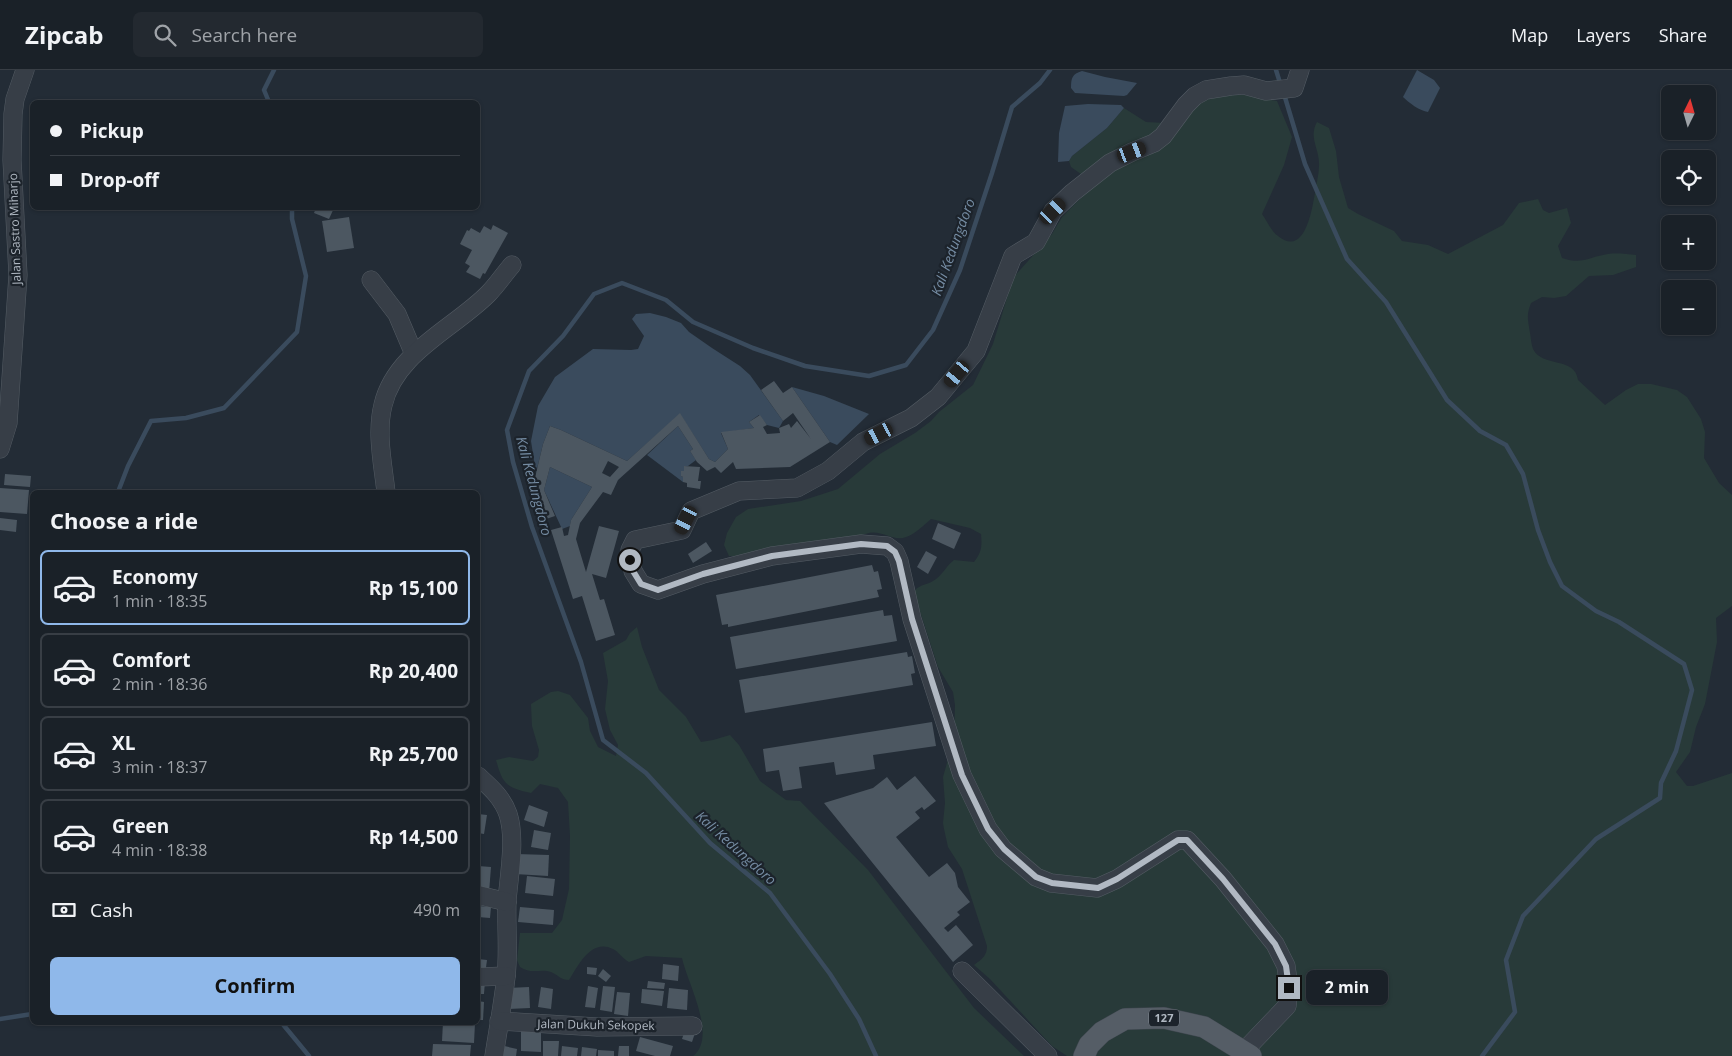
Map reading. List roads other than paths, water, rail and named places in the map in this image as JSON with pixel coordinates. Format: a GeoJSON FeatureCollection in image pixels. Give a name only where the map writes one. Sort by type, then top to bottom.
{"type":"FeatureCollection","features":[{"type":"Feature","properties":{"kind":"main road","name":"127"},"geometry":{"type":"LineString","coordinates":[[1084,1056],[1089,1045],[1102,1032],[1125,1019],[1164,1018],[1204,1027],[1248,1054]]}},
{"type":"Feature","properties":{"kind":"street","name":"Jalan Sastro Miharjo"},"geometry":{"type":"LineString","coordinates":[[0,449],[8,423],[18,275],[12,160],[13,114],[15,99],[25,70]]}},
{"type":"Feature","properties":{"kind":"street"},"geometry":{"type":"LineString","coordinates":[[1248,1054],[1287,1006],[1289,988],[1286,966],[1275,944],[1223,879],[1187,840],[1178,840],[1117,879],[1098,888],[1052,883],[1036,877],[1004,849],[988,829],[962,775],[912,619],[899,561],[895,552],[887,546],[861,544],[772,556],[703,574],[658,590],[641,584],[633,571],[630,550],[635,540],[682,530],[691,510],[739,491],[797,488],[828,472],[863,442],[911,418],[938,397],[976,350],[1013,256],[1036,242],[1053,211],[1072,192],[1110,163],[1154,143],[1163,136],[1186,104],[1206,90],[1218,87],[1244,86],[1266,90],[1294,88],[1300,70]]}},
{"type":"Feature","properties":{"kind":"street"},"geometry":{"type":"LineString","coordinates":[[386,490],[381,436],[382,407],[386,392],[414,354],[449,328],[488,294],[512,265]]}},
{"type":"Feature","properties":{"kind":"street"},"geometry":{"type":"LineString","coordinates":[[371,280],[397,314],[414,354]]}},
{"type":"Feature","properties":{"kind":"street"},"geometry":{"type":"LineString","coordinates":[[480,778],[503,802],[509,816],[511,852],[507,902],[508,944],[506,976],[494,1056]]}},
{"type":"Feature","properties":{"kind":"street"},"geometry":{"type":"LineString","coordinates":[[480,895],[507,902]]}},
{"type":"Feature","properties":{"kind":"street"},"geometry":{"type":"LineString","coordinates":[[962,971],[1048,1056]]}},
{"type":"Feature","properties":{"kind":"street"},"geometry":{"type":"LineString","coordinates":[[480,978],[506,976]]}},
{"type":"Feature","properties":{"kind":"street","name":"Jalan Dukuh Sekopek"},"geometry":{"type":"LineString","coordinates":[[499,1021],[597,1027],[693,1026]]}},
{"type":"Feature","properties":{"kind":"water"},"geometry":{"type":"Polygon","coordinates":[[[1417,70],[1434,80],[1440,88],[1428,112],[1408,102],[1403,97],[1417,70]]]}},
{"type":"Feature","properties":{"kind":"water"},"geometry":{"type":"Polygon","coordinates":[[[1082,71],[1137,83],[1124,96],[1075,93],[1071,88],[1072,79],[1074,75],[1082,71]]]}},
{"type":"Feature","properties":{"kind":"water"},"geometry":{"type":"Polygon","coordinates":[[[1088,104],[1121,105],[1124,108],[1107,128],[1072,156],[1069,161],[1058,162],[1059,133],[1065,106],[1088,104]]]}},
{"type":"Feature","properties":{"kind":"water"},"geometry":{"type":"Polygon","coordinates":[[[650,313],[681,323],[689,332],[740,366],[750,375],[783,421],[779,428],[767,425],[759,415],[749,422],[754,428],[721,433],[728,449],[715,462],[709,459],[680,414],[627,461],[550,426],[543,444],[536,473],[531,441],[538,406],[555,377],[593,349],[638,349],[644,336],[632,319],[636,314],[650,313]]]}},
{"type":"Feature","properties":{"kind":"water"},"geometry":{"type":"Polygon","coordinates":[[[792,387],[824,396],[869,414],[837,445],[830,442],[792,387]]]}},
{"type":"Feature","properties":{"kind":"water"},"geometry":{"type":"Polygon","coordinates":[[[678,426],[693,449],[690,451],[696,460],[688,466],[684,466],[684,471],[681,471],[683,482],[647,455],[678,426]]]}},
{"type":"Feature","properties":{"kind":"water"},"geometry":{"type":"Polygon","coordinates":[[[550,467],[592,487],[571,520],[570,526],[562,529],[544,490],[550,467]]]}},
{"type":"Feature","properties":{"kind":"waterway"},"geometry":{"type":"LineString","coordinates":[[268,100],[264,90],[274,70]]}},
{"type":"Feature","properties":{"kind":"waterway","name":"Kali Kedungdoro"},"geometry":{"type":"LineString","coordinates":[[876,1056],[859,1019],[830,974],[770,893],[710,843],[646,773],[603,740],[581,662],[532,527],[513,462],[507,430],[529,371],[563,336],[594,294],[622,283],[666,300],[693,322],[753,348],[805,366],[869,376],[906,365],[933,330],[960,270],[1012,107],[1040,83],[1050,70]]}},
{"type":"Feature","properties":{"kind":"waterway"},"geometry":{"type":"LineString","coordinates":[[1276,70],[1281,86]]}},
{"type":"Feature","properties":{"kind":"waterway"},"geometry":{"type":"LineString","coordinates":[[1284,94],[1305,164],[1347,259],[1386,302],[1447,400],[1480,431],[1506,445],[1523,474],[1538,530],[1550,562],[1562,586],[1596,611],[1619,622],[1684,664],[1692,690],[1676,751],[1661,783],[1660,798],[1596,839],[1523,916],[1506,960],[1515,1012],[1482,1056]]}},
{"type":"Feature","properties":{"kind":"waterway"},"geometry":{"type":"LineString","coordinates":[[119,490],[128,466],[151,421],[186,418],[224,408],[297,332],[306,276],[292,219],[292,210]]}},
{"type":"Feature","properties":{"kind":"waterway"},"geometry":{"type":"LineString","coordinates":[[0,1019],[30,1014]]}},
{"type":"Feature","properties":{"kind":"waterway"},"geometry":{"type":"LineString","coordinates":[[283,1025],[309,1056]]}}]}
